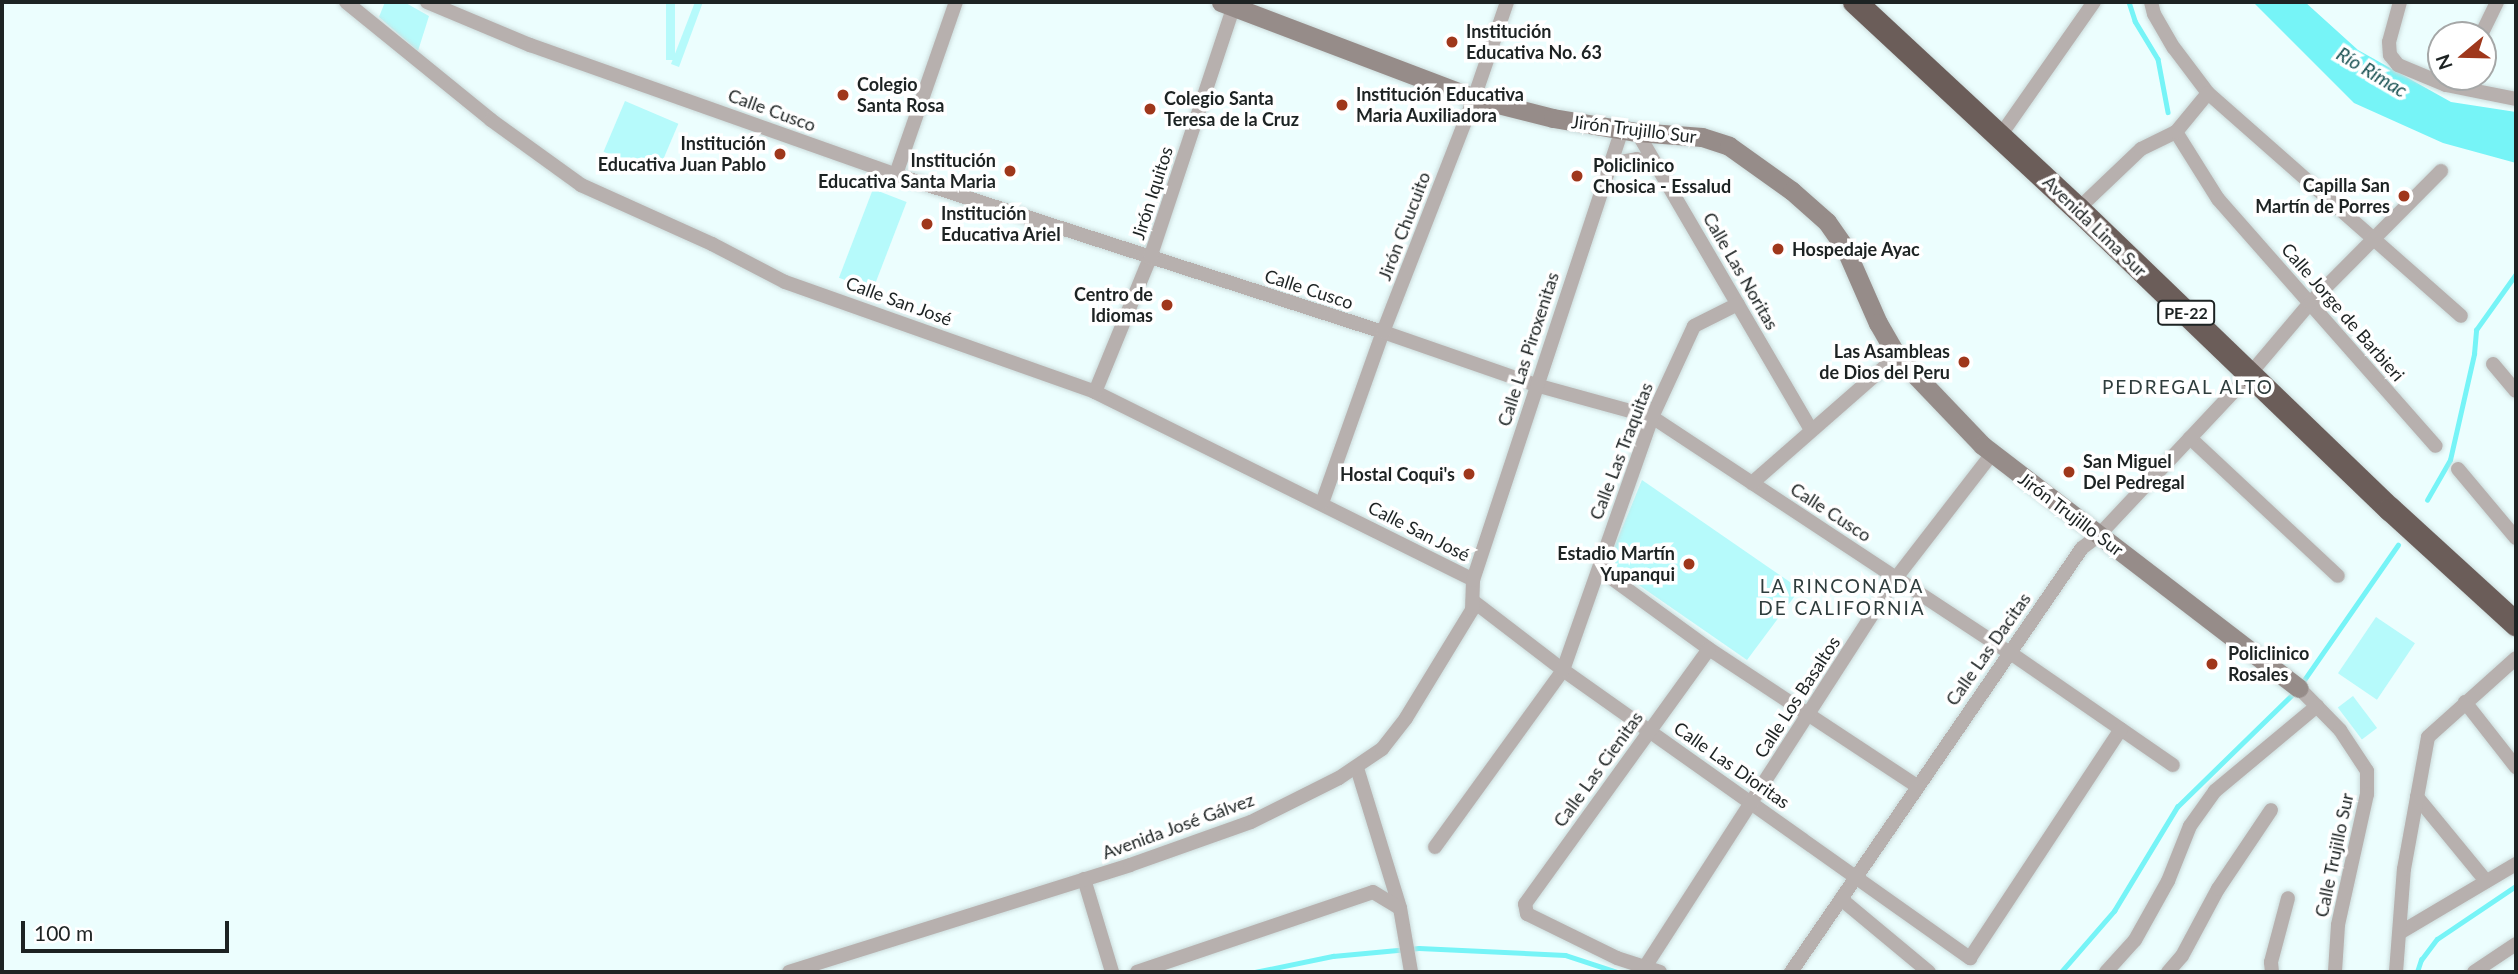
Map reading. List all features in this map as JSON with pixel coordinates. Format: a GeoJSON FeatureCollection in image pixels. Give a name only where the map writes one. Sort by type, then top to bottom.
{"type":"FeatureCollection","features":[{"type":"Feature","properties":{"kind":"highway","name":"Avenida Lima Sur"},"geometry":{"type":"LineString","coordinates":[[1855,2],[2078,209],[2390,509],[2515,619]]}},
{"type":"Feature","properties":{"kind":"street","name":"Calle San José"},"geometry":{"type":"LineString","coordinates":[[346,2],[491,120],[581,185],[712,244],[785,282],[1095,392],[1473,580]]}},
{"type":"Feature","properties":{"kind":"street","name":"Calle Cusco"},"geometry":{"type":"LineString","coordinates":[[427,2],[530,45],[896,174],[1383,332],[1536,385],[1652,417],[2009,652],[2173,765]]}},
{"type":"Feature","properties":{"kind":"street"},"geometry":{"type":"LineString","coordinates":[[896,174],[956,2]]}},
{"type":"Feature","properties":{"kind":"street","name":"Jirón Chucuito"},"geometry":{"type":"LineString","coordinates":[[1322,503],[1383,332],[1474,98],[1507,2]]}},
{"type":"Feature","properties":{"kind":"street"},"geometry":{"type":"LineString","coordinates":[[2000,136],[2094,2]]}},
{"type":"Feature","properties":{"kind":"street"},"geometry":{"type":"LineString","coordinates":[[2151,2],[2154,14],[2174,48],[2208,93],[2461,316]]}},
{"type":"Feature","properties":{"kind":"street"},"geometry":{"type":"LineString","coordinates":[[2400,2],[2389,42],[2390,55],[2404,69],[2427,74]]}},
{"type":"Feature","properties":{"kind":"street"},"geometry":{"type":"LineString","coordinates":[[2488,21],[2497,2]]}},
{"type":"Feature","properties":{"kind":"street","name":"Jirón Iquitos"},"geometry":{"type":"LineString","coordinates":[[1095,392],[1150,258],[1229,3]]}},
{"type":"Feature","properties":{"kind":"street","name":"Jirón Trujillo Sur"},"geometry":{"type":"LineString","coordinates":[[1229,3],[1474,98],[1553,118],[1629,131],[1715,140],[1756,164],[1815,210],[1846,248],[1878,323],[1897,356],[1959,424],[1992,454],[2299,688]]}},
{"type":"Feature","properties":{"kind":"street"},"geometry":{"type":"LineString","coordinates":[[2489,91],[2516,99]]}},
{"type":"Feature","properties":{"kind":"street"},"geometry":{"type":"LineString","coordinates":[[2078,209],[2141,149],[2176,132],[2208,93]]}},
{"type":"Feature","properties":{"kind":"street","name":"Calle Las Noritas"},"geometry":{"type":"LineString","coordinates":[[1629,131],[1654,163],[1811,430]]}},
{"type":"Feature","properties":{"kind":"street","name":"Calle Las Piroxenitas"},"geometry":{"type":"LineString","coordinates":[[1473,580],[1609,164],[1629,131]]}},
{"type":"Feature","properties":{"kind":"street","name":"Calle Jorge de Barbieri"},"geometry":{"type":"LineString","coordinates":[[2176,132],[2218,199],[2436,446]]}},
{"type":"Feature","properties":{"kind":"street"},"geometry":{"type":"LineString","coordinates":[[1609,164],[1637,159],[1654,163]]}},
{"type":"Feature","properties":{"kind":"street","name":"Calle Las Dacitas"},"geometry":{"type":"LineString","coordinates":[[1791,972],[2082,548],[2099,535],[2250,374],[2311,303],[2441,170]]}},
{"type":"Feature","properties":{"kind":"street","name":"Calle Las Traquitas"},"geometry":{"type":"LineString","coordinates":[[1435,847],[1563,670],[1652,417],[1694,326],[1738,304]]}},
{"type":"Feature","properties":{"kind":"street"},"geometry":{"type":"LineString","coordinates":[[1752,483],[1897,356]]}},
{"type":"Feature","properties":{"kind":"street"},"geometry":{"type":"LineString","coordinates":[[2493,364],[2516,391]]}},
{"type":"Feature","properties":{"kind":"street"},"geometry":{"type":"LineString","coordinates":[[2190,438],[2338,576]]}},
{"type":"Feature","properties":{"kind":"street","name":"Calle Los Basaltos"},"geometry":{"type":"LineString","coordinates":[[1645,967],[1809,717],[1896,578],[1992,454]]}},
{"type":"Feature","properties":{"kind":"street"},"geometry":{"type":"LineString","coordinates":[[2458,469],[2516,538]]}},
{"type":"Feature","properties":{"kind":"street"},"geometry":{"type":"LineString","coordinates":[[1599,569],[1709,649],[1917,786]]}},
{"type":"Feature","properties":{"kind":"street","name":"Avenida José Gálvez"},"geometry":{"type":"LineString","coordinates":[[789,972],[1084,879],[1251,822],[1357,768],[1391,738],[1468,618],[1473,601],[1473,580]]}},
{"type":"Feature","properties":{"kind":"street","name":"Calle Las Dioritas"},"geometry":{"type":"LineString","coordinates":[[1473,601],[1563,670],[1970,958],[2121,729]]}},
{"type":"Feature","properties":{"kind":"street","name":"Calle Las Cienitas"},"geometry":{"type":"LineString","coordinates":[[1645,967],[1617,958],[1527,914],[1525,904],[1709,649]]}},
{"type":"Feature","properties":{"kind":"street"},"geometry":{"type":"LineString","coordinates":[[2396,972],[2404,869],[2428,737],[2516,658]]}},
{"type":"Feature","properties":{"kind":"street","name":"Calle Trujillo Sur"},"geometry":{"type":"LineString","coordinates":[[2299,688],[2359,754],[2367,771],[2367,794],[2338,925],[2335,972]]}},
{"type":"Feature","properties":{"kind":"street"},"geometry":{"type":"LineString","coordinates":[[2465,702],[2516,767]]}},
{"type":"Feature","properties":{"kind":"street"},"geometry":{"type":"LineString","coordinates":[[2106,972],[2135,940],[2168,881],[2190,826],[2215,791],[2317,706]]}},
{"type":"Feature","properties":{"kind":"street"},"geometry":{"type":"LineString","coordinates":[[1357,768],[1400,908],[1411,972]]}},
{"type":"Feature","properties":{"kind":"street"},"geometry":{"type":"LineString","coordinates":[[2417,797],[2486,881]]}},
{"type":"Feature","properties":{"kind":"street"},"geometry":{"type":"LineString","coordinates":[[2168,972],[2182,956],[2218,889],[2270,810]]}},
{"type":"Feature","properties":{"kind":"street"},"geometry":{"type":"LineString","coordinates":[[2401,932],[2516,864]]}},
{"type":"Feature","properties":{"kind":"street"},"geometry":{"type":"LineString","coordinates":[[1084,879],[1112,972]]}},
{"type":"Feature","properties":{"kind":"street"},"geometry":{"type":"LineString","coordinates":[[1137,972],[1373,892],[1400,908]]}},
{"type":"Feature","properties":{"kind":"street"},"geometry":{"type":"LineString","coordinates":[[2272,972],[2271,962],[2288,898]]}},
{"type":"Feature","properties":{"kind":"street"},"geometry":{"type":"LineString","coordinates":[[1841,899],[1929,972]]}},
{"type":"Feature","properties":{"kind":"street"},"geometry":{"type":"LineString","coordinates":[[2474,972],[2516,944]]}},
{"type":"Feature","properties":{"kind":"street"},"geometry":{"type":"LineString","coordinates":[[1645,967],[1660,972]]}},
{"type":"Feature","properties":{"kind":"shaded area"},"geometry":{"type":"Polygon","coordinates":[[[385,2],[404,2],[429,16],[418,51],[379,17],[385,2]]]}},
{"type":"Feature","properties":{"kind":"shaded area"},"geometry":{"type":"Polygon","coordinates":[[[666,2],[675,2],[675,60],[666,60],[666,2]]]}},
{"type":"Feature","properties":{"kind":"shaded area"},"geometry":{"type":"Polygon","coordinates":[[[695,2],[703,2],[679,67],[671,64],[695,2]]]}},
{"type":"Feature","properties":{"kind":"shaded area"},"geometry":{"type":"Polygon","coordinates":[[[625,101],[678,124],[657,174],[604,152],[625,101]]]}},
{"type":"Feature","properties":{"kind":"shaded area"},"geometry":{"type":"Polygon","coordinates":[[[873,189],[907,202],[873,291],[839,278],[873,189]]]}},
{"type":"Feature","properties":{"kind":"shaded area","name":"Estadio Martín Yupanqui"},"geometry":{"type":"Polygon","coordinates":[[[1642,480],[1800,589],[1747,660],[1620,572],[1611,555],[1642,480]]]}},
{"type":"Feature","properties":{"kind":"shaded area"},"geometry":{"type":"Polygon","coordinates":[[[2376,617],[2415,643],[2377,700],[2338,673],[2376,617]]]}},
{"type":"Feature","properties":{"kind":"shaded area"},"geometry":{"type":"Polygon","coordinates":[[[2353,696],[2377,728],[2362,739],[2338,707],[2353,696]]]}},
{"type":"Feature","properties":{"kind":"water","name":"Río Rímac"},"geometry":{"type":"Polygon","coordinates":[[[2253,2],[2305,2],[2358,50],[2427,91],[2451,102],[2516,112],[2516,163],[2443,143],[2354,103],[2253,2]]]}},
{"type":"Feature","properties":{"kind":"waterway"},"geometry":{"type":"LineString","coordinates":[[2129,2],[2135,21],[2158,59],[2168,112]]}},
{"type":"Feature","properties":{"kind":"waterway"},"geometry":{"type":"LineString","coordinates":[[2427,500],[2450,460],[2474,354],[2476,330],[2516,274]]}},
{"type":"Feature","properties":{"kind":"waterway"},"geometry":{"type":"LineString","coordinates":[[2302,683],[2398,545]]}},
{"type":"Feature","properties":{"kind":"waterway"},"geometry":{"type":"LineString","coordinates":[[2061,972],[2114,911],[2177,807],[2294,693]]}},
{"type":"Feature","properties":{"kind":"waterway"},"geometry":{"type":"LineString","coordinates":[[2417,972],[2421,960],[2437,939],[2516,886]]}},
{"type":"Feature","properties":{"kind":"waterway"},"geometry":{"type":"LineString","coordinates":[[1255,972],[1333,956],[1419,948],[1565,955],[1617,972]]}},
{"type":"Feature","properties":{"kind":"place","name":"Institución Educativa No. 63"},"geometry":{"type":"Point","coordinates":[1452,42]}},
{"type":"Feature","properties":{"kind":"place","name":"Colegio Santa Rosa"},"geometry":{"type":"Point","coordinates":[843,95]}},
{"type":"Feature","properties":{"kind":"place","name":"Institución Educativa Maria Auxiliadora"},"geometry":{"type":"Point","coordinates":[1342,105]}},
{"type":"Feature","properties":{"kind":"place","name":"Colegio Santa Teresa de la Cruz"},"geometry":{"type":"Point","coordinates":[1150,109]}},
{"type":"Feature","properties":{"kind":"place","name":"Institución Educativa Juan Pablo"},"geometry":{"type":"Point","coordinates":[780,154]}},
{"type":"Feature","properties":{"kind":"place","name":"Institución Educativa Santa Maria"},"geometry":{"type":"Point","coordinates":[1010,171]}},
{"type":"Feature","properties":{"kind":"place","name":"Policlinico Chosica - Essalud"},"geometry":{"type":"Point","coordinates":[1577,176]}},
{"type":"Feature","properties":{"kind":"place","name":"Capilla San Martín de Porres"},"geometry":{"type":"Point","coordinates":[2404,196]}},
{"type":"Feature","properties":{"kind":"place","name":"Institución Educativa Ariel"},"geometry":{"type":"Point","coordinates":[927,224]}},
{"type":"Feature","properties":{"kind":"place","name":"Hospedaje Ayac"},"geometry":{"type":"Point","coordinates":[1778,249]}},
{"type":"Feature","properties":{"kind":"place","name":"Centro de Idiomas"},"geometry":{"type":"Point","coordinates":[1167,305]}},
{"type":"Feature","properties":{"kind":"place","name":"Las Asambleas de Dios del Peru"},"geometry":{"type":"Point","coordinates":[1964,362]}},
{"type":"Feature","properties":{"kind":"place","name":"San Miguel Del Pedregal"},"geometry":{"type":"Point","coordinates":[2069,472]}},
{"type":"Feature","properties":{"kind":"place","name":"Hostal Coqui's"},"geometry":{"type":"Point","coordinates":[1469,474]}},
{"type":"Feature","properties":{"kind":"place","name":"Estadio Martín Yupanqui"},"geometry":{"type":"Point","coordinates":[1689,564]}},
{"type":"Feature","properties":{"kind":"place","name":"Policlinico Rosales"},"geometry":{"type":"Point","coordinates":[2212,664]}},
{"type":"Feature","properties":{"kind":"district","name":"PEDREGAL ALTO"},"geometry":{"type":"Point","coordinates":[2188,387]}},
{"type":"Feature","properties":{"kind":"district","name":"LA RINCONADA DE CALIFORNIA"},"geometry":{"type":"Point","coordinates":[1842,597]}}]}
